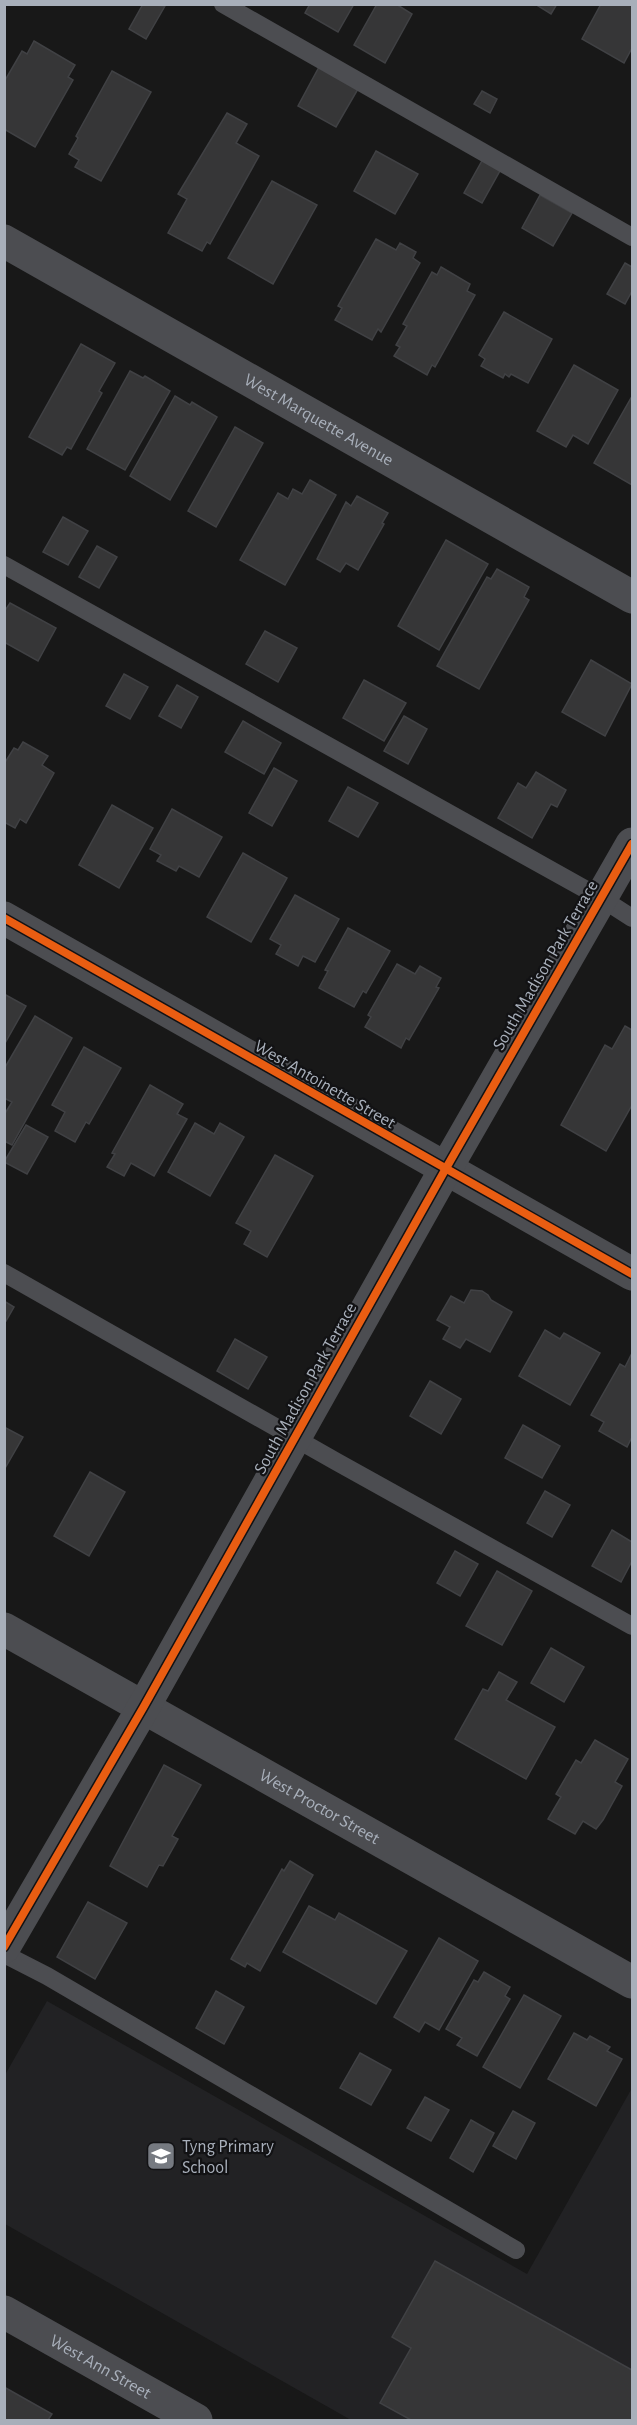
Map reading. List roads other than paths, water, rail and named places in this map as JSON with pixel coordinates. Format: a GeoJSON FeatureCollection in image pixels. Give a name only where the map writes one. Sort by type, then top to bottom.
{"type":"FeatureCollection","features":[{"type":"Feature","properties":{"kind":"street","name":"West Marquette Avenue"},"geometry":{"type":"LineString","coordinates":[[4,241],[633,597]]}},
{"type":"Feature","properties":{"kind":"street","name":"South Madison Park Terrace"},"geometry":{"type":"LineString","coordinates":[[4,1947],[143,1708],[444,1170],[633,844]]}},
{"type":"Feature","properties":{"kind":"street","name":"West Antoinette Street"},"geometry":{"type":"LineString","coordinates":[[4,918],[444,1170],[633,1275]]}},
{"type":"Feature","properties":{"kind":"street","name":"West Proctor Street"},"geometry":{"type":"LineString","coordinates":[[4,1629],[633,1982]]}},
{"type":"Feature","properties":{"kind":"street","name":"West Ann Street"},"geometry":{"type":"LineString","coordinates":[[4,2312],[196,2421]]}},
{"type":"Feature","properties":{"kind":"lane"},"geometry":{"type":"LineString","coordinates":[[223,4],[633,237]]}},
{"type":"Feature","properties":{"kind":"lane"},"geometry":{"type":"LineString","coordinates":[[4,565],[633,918]]}},
{"type":"Feature","properties":{"kind":"lane"},"geometry":{"type":"LineString","coordinates":[[4,1273],[296,1436],[337,1462],[633,1626]]}},
{"type":"Feature","properties":{"kind":"lane"},"geometry":{"type":"LineString","coordinates":[[4,1954],[47,1976],[516,2250]]}},
{"type":"Feature","properties":{"kind":"place","name":"Tyng Primary School"},"geometry":{"type":"Point","coordinates":[161,2156]}}]}
